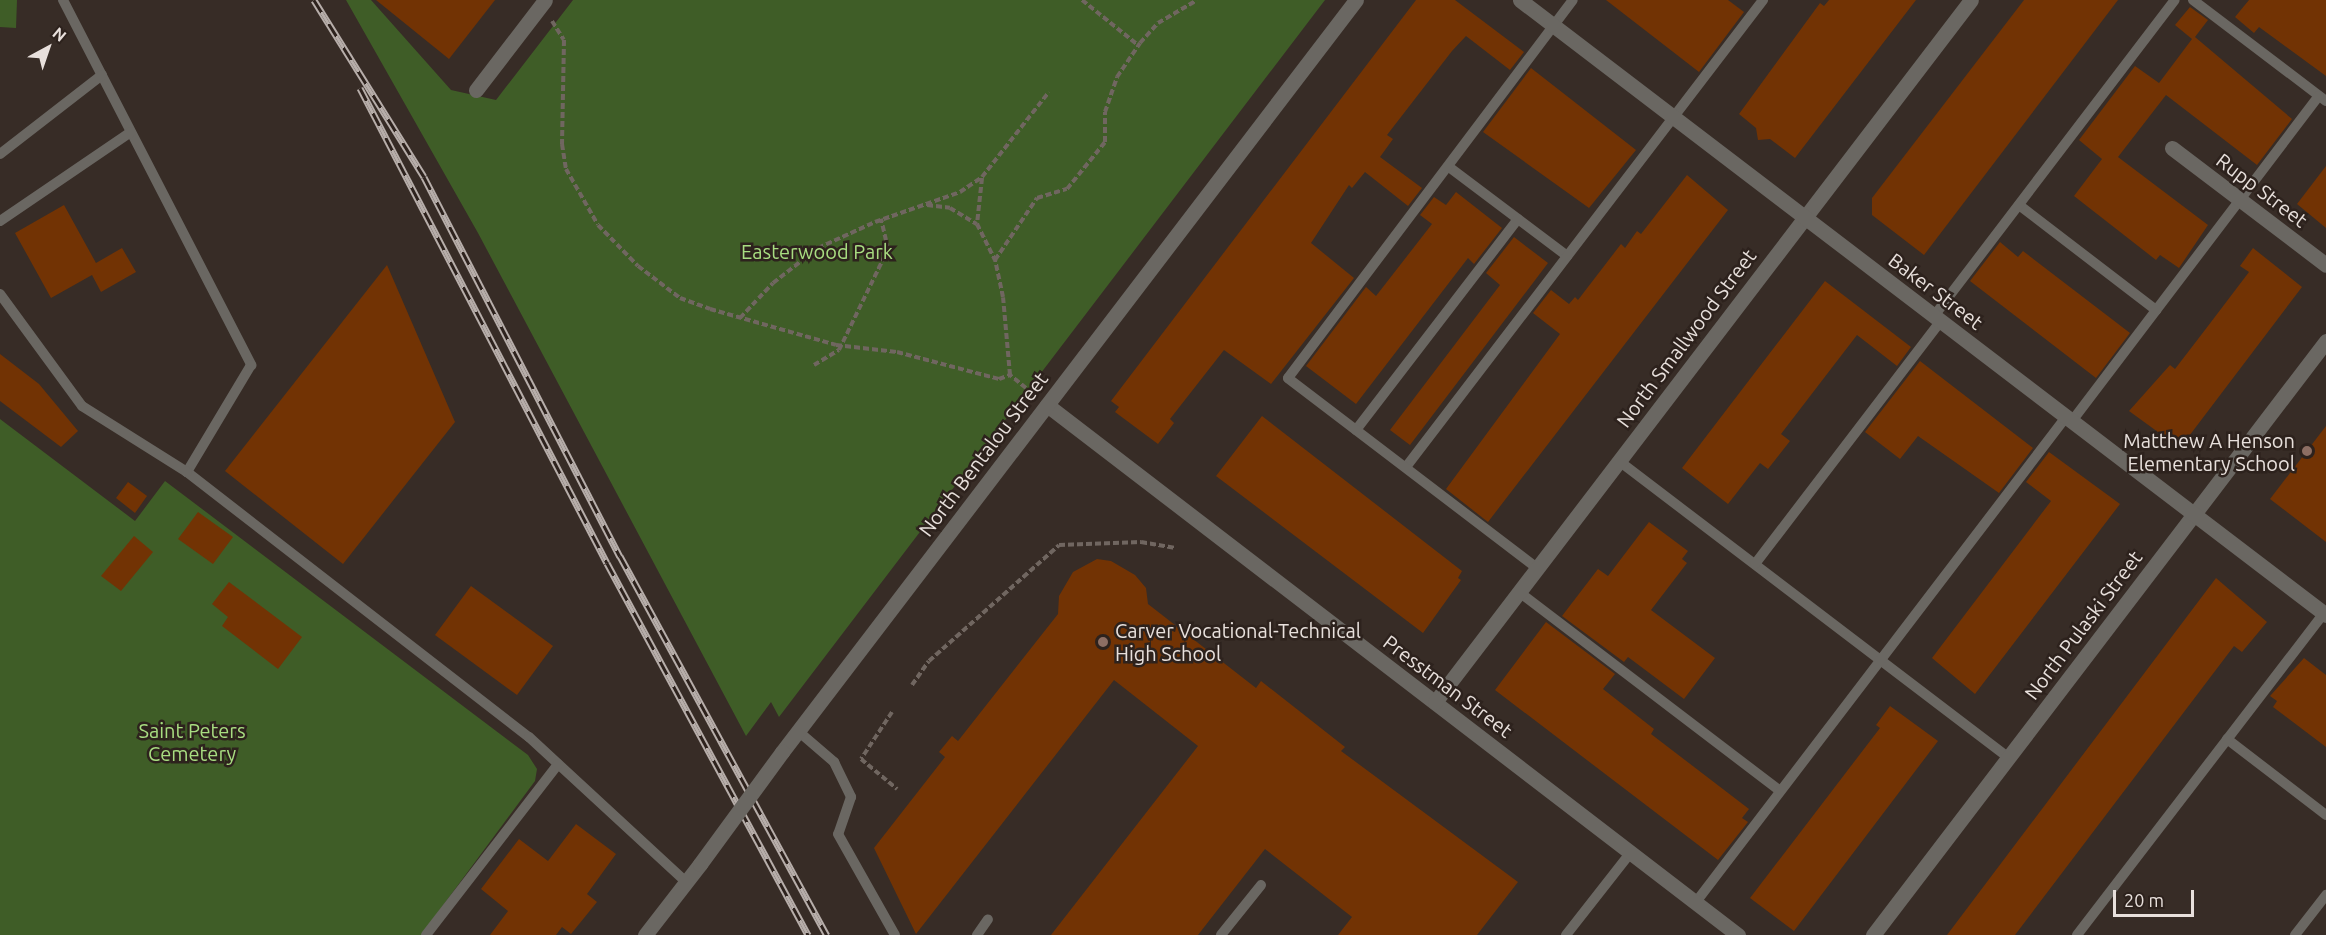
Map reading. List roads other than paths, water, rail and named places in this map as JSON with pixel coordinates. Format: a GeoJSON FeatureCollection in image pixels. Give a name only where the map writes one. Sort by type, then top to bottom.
{"type":"FeatureCollection","features":[{"type":"Feature","properties":{"kind":"street","name":"North Bentalou Street"},"geometry":{"type":"LineString","coordinates":[[647,934],[782,752],[1356,0]]}},
{"type":"Feature","properties":{"kind":"street","name":"Baker Street"},"geometry":{"type":"LineString","coordinates":[[1520,0],[2325,614]]}},
{"type":"Feature","properties":{"kind":"street","name":"North Smallwood Street"},"geometry":{"type":"LineString","coordinates":[[1435,702],[1971,0]]}},
{"type":"Feature","properties":{"kind":"street"},"geometry":{"type":"LineString","coordinates":[[476,90],[542,4]]}},
{"type":"Feature","properties":{"kind":"street","name":"Rupp Street"},"geometry":{"type":"LineString","coordinates":[[2172,148],[2326,265]]}},
{"type":"Feature","properties":{"kind":"street","name":"North Pulaski Street"},"geometry":{"type":"LineString","coordinates":[[1873,935],[2326,341]]}},
{"type":"Feature","properties":{"kind":"street","name":"Presstman Street"},"geometry":{"type":"LineString","coordinates":[[1047,405],[1738,935]]}},
{"type":"Feature","properties":{"kind":"lane"},"geometry":{"type":"LineString","coordinates":[[63,0],[251,365],[187,472]]}},
{"type":"Feature","properties":{"kind":"lane"},"geometry":{"type":"LineString","coordinates":[[1537,568],[1288,378],[1573,0]]}},
{"type":"Feature","properties":{"kind":"lane"},"geometry":{"type":"LineString","coordinates":[[1406,467],[1763,0]]}},
{"type":"Feature","properties":{"kind":"lane"},"geometry":{"type":"LineString","coordinates":[[1755,564],[2019,205],[2175,0]]}},
{"type":"Feature","properties":{"kind":"lane"},"geometry":{"type":"LineString","coordinates":[[1696,902],[1881,660],[2240,200],[2323,99],[2193,0]]}},
{"type":"Feature","properties":{"kind":"lane"},"geometry":{"type":"LineString","coordinates":[[0,154],[102,75]]}},
{"type":"Feature","properties":{"kind":"lane"},"geometry":{"type":"LineString","coordinates":[[0,221],[131,132]]}},
{"type":"Feature","properties":{"kind":"lane"},"geometry":{"type":"LineString","coordinates":[[1449,166],[1567,256]]}},
{"type":"Feature","properties":{"kind":"lane"},"geometry":{"type":"LineString","coordinates":[[2019,205],[2156,310]]}},
{"type":"Feature","properties":{"kind":"lane"},"geometry":{"type":"LineString","coordinates":[[1356,430],[1518,219]]}},
{"type":"Feature","properties":{"kind":"lane"},"geometry":{"type":"LineString","coordinates":[[0,294],[82,406],[187,472],[558,764],[686,882]]}},
{"type":"Feature","properties":{"kind":"lane"},"geometry":{"type":"LineString","coordinates":[[1619,461],[2008,757]]}},
{"type":"Feature","properties":{"kind":"lane"},"geometry":{"type":"LineString","coordinates":[[1519,592],[1780,791]]}},
{"type":"Feature","properties":{"kind":"lane"},"geometry":{"type":"LineString","coordinates":[[2077,935],[2325,614]]}},
{"type":"Feature","properties":{"kind":"lane"},"geometry":{"type":"LineString","coordinates":[[798,731],[834,762],[851,797],[838,834],[895,935]]}},
{"type":"Feature","properties":{"kind":"lane"},"geometry":{"type":"LineString","coordinates":[[2227,739],[2326,815]]}},
{"type":"Feature","properties":{"kind":"lane"},"geometry":{"type":"LineString","coordinates":[[426,935],[558,764]]}},
{"type":"Feature","properties":{"kind":"lane"},"geometry":{"type":"LineString","coordinates":[[1566,935],[1631,852]]}},
{"type":"Feature","properties":{"kind":"lane"},"geometry":{"type":"LineString","coordinates":[[1221,935],[1261,885]]}},
{"type":"Feature","properties":{"kind":"lane"},"geometry":{"type":"LineString","coordinates":[[2295,935],[2326,895]]}},
{"type":"Feature","properties":{"kind":"lane"},"geometry":{"type":"LineString","coordinates":[[977,935],[988,919]]}},
{"type":"Feature","properties":{"kind":"railway"},"geometry":{"type":"LineString","coordinates":[[314,0],[424,177],[620,556],[827,935]]}},
{"type":"Feature","properties":{"kind":"railway"},"geometry":{"type":"LineString","coordinates":[[360,88],[607,563],[808,935]]}},
{"type":"Feature","properties":{"kind":"place","name":"Matthew A Henson Elementary School"},"geometry":{"type":"Point","coordinates":[2307,451]}},
{"type":"Feature","properties":{"kind":"place","name":"Carver Vocational-Technical High School"},"geometry":{"type":"Point","coordinates":[1103,642]}},
{"type":"Feature","properties":{"kind":"park label","name":"Easterwood Park"},"geometry":{"type":"Point","coordinates":[817,251]}},
{"type":"Feature","properties":{"kind":"park label","name":"Saint Peters Cemetery"},"geometry":{"type":"Point","coordinates":[192,742]}}]}
